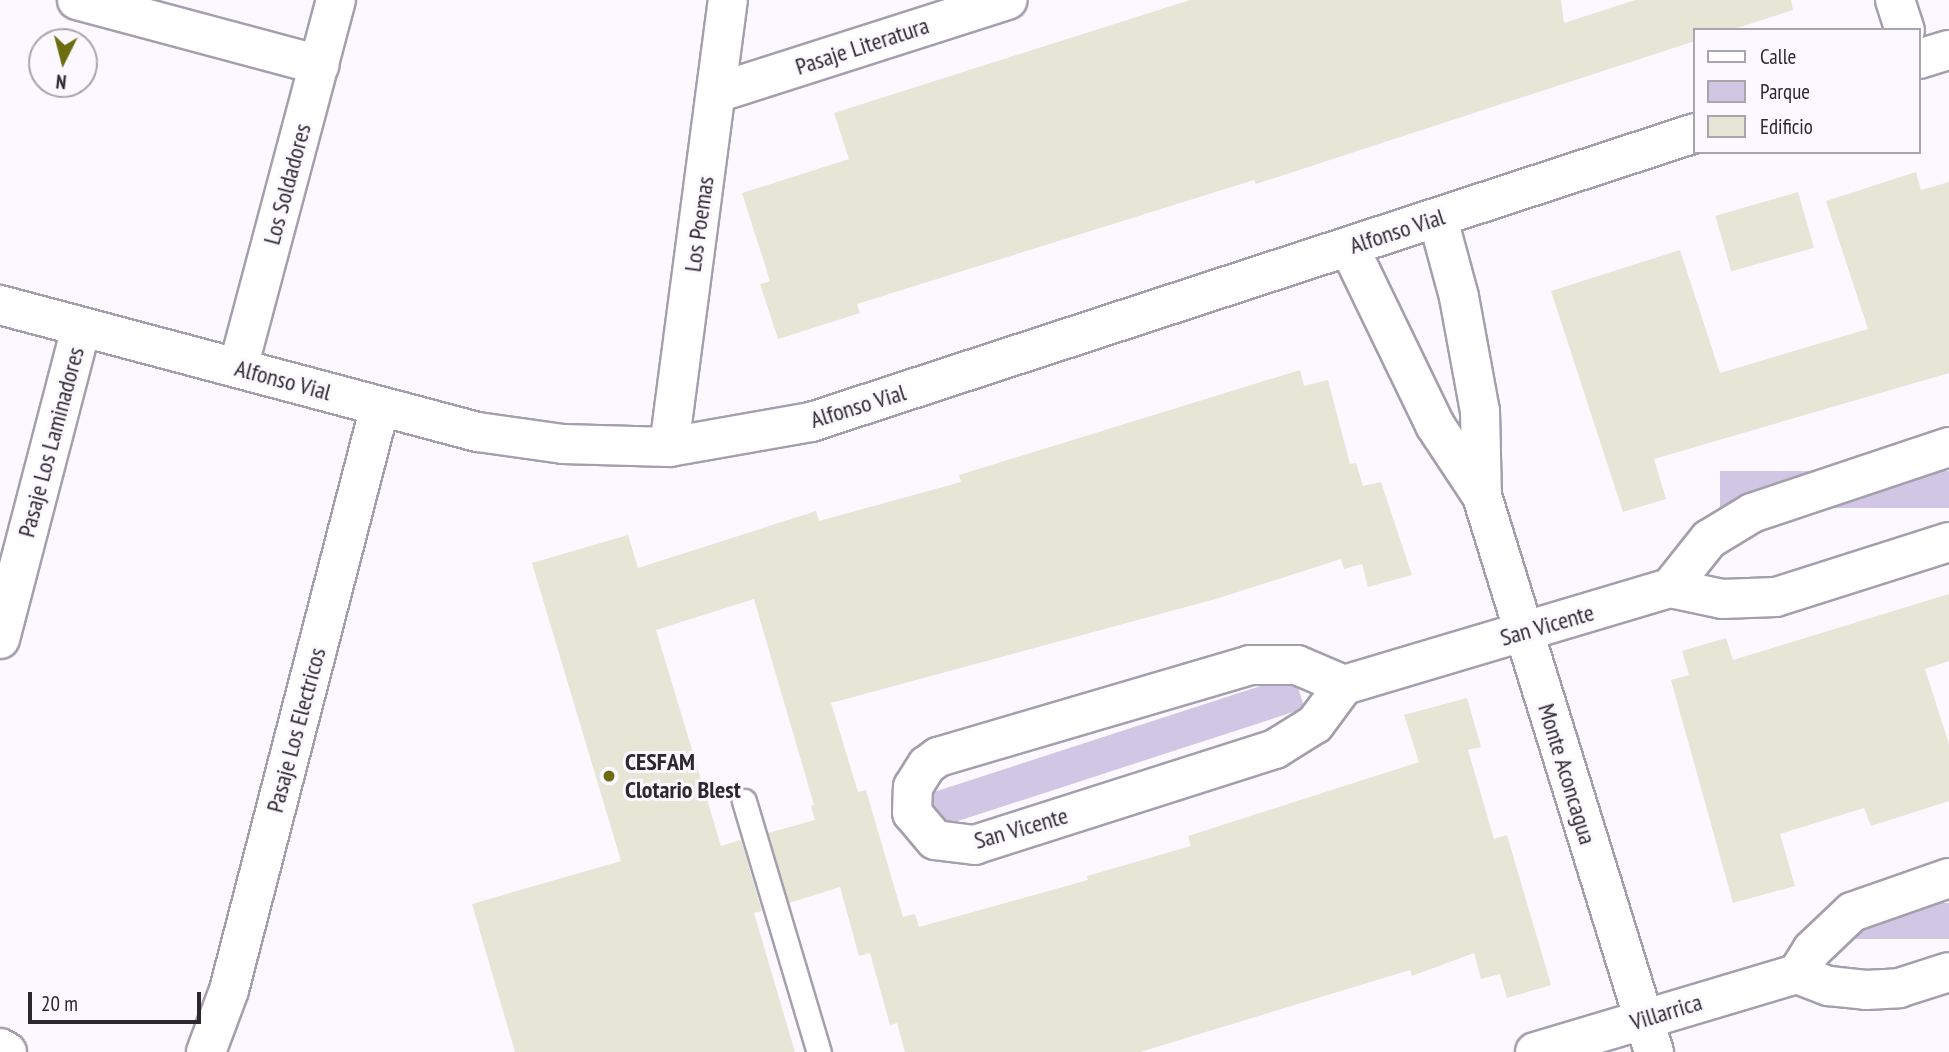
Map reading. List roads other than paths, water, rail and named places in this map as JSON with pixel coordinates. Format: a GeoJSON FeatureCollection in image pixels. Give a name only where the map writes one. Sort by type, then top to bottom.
{"type":"FeatureCollection","features":[{"type":"Feature","properties":{"kind":"street"},"geometry":{"type":"LineString","coordinates":[[77,0],[319,65]]}},
{"type":"Feature","properties":{"kind":"street","name":"Los Soldadores"},"geometry":{"type":"LineString","coordinates":[[238,368],[337,0]]}},
{"type":"Feature","properties":{"kind":"street","name":"Los Poemas"},"geometry":{"type":"LineString","coordinates":[[669,447],[728,0]]}},
{"type":"Feature","properties":{"kind":"street","name":"Pasaje Literatura"},"geometry":{"type":"LineString","coordinates":[[716,93],[1008,0]]}},
{"type":"Feature","properties":{"kind":"street"},"geometry":{"type":"LineString","coordinates":[[1895,0],[1904,28]]}},
{"type":"Feature","properties":{"kind":"street"},"geometry":{"type":"LineString","coordinates":[[1921,58],[1949,50]]}},
{"type":"Feature","properties":{"kind":"street","name":"Alfonso Vial"},"geometry":{"type":"LineString","coordinates":[[0,305],[380,406],[502,435],[587,446],[669,447],[811,422],[1694,133]]}},
{"type":"Feature","properties":{"kind":"street","name":"Monte Aconcagua"},"geometry":{"type":"LineString","coordinates":[[1438,219],[1459,297],[1480,411],[1482,496],[1649,1036]]}},
{"type":"Feature","properties":{"kind":"street","name":"Monte Aconcagua"},"geometry":{"type":"LineString","coordinates":[[1349,247],[1436,425],[1482,496]]}},
{"type":"Feature","properties":{"kind":"street","name":"Pasaje Los Laminadores"},"geometry":{"type":"LineString","coordinates":[[0,639],[81,327]]}},
{"type":"Feature","properties":{"kind":"street","name":"Pasaje Los Electricos"},"geometry":{"type":"LineString","coordinates":[[206,1052],[229,990],[380,406]]}},
{"type":"Feature","properties":{"kind":"street"},"geometry":{"type":"LineString","coordinates":[[1670,588],[1709,539],[1752,513],[1949,447]]}},
{"type":"Feature","properties":{"kind":"street","name":"San Vicente"},"geometry":{"type":"LineString","coordinates":[[1344,685],[1297,665],[1250,665],[1016,733],[927,765],[913,787],[912,813],[936,840],[975,845],[1275,749],[1315,724],[1344,685],[1670,588],[1722,599],[1776,597],[1949,542]]}},
{"type":"Feature","properties":{"kind":"street"},"geometry":{"type":"LineString","coordinates":[[1949,878],[1852,912],[1812,950],[1797,974],[1829,986],[1866,989],[1899,988],[1949,972]]}},
{"type":"Feature","properties":{"kind":"street","name":"Villarrica"},"geometry":{"type":"LineString","coordinates":[[1535,1052],[1649,1036],[1797,974]]}},
{"type":"Feature","properties":{"kind":"street"},"geometry":{"type":"LineString","coordinates":[[0,1048],[6,1052]]}},
{"type":"Feature","properties":{"kind":"lane"},"geometry":{"type":"LineString","coordinates":[[744,801],[819,1052]]}},
{"type":"Feature","properties":{"kind":"place","name":"CESFAM Clotario Blest"},"geometry":{"type":"Point","coordinates":[609,776]}}]}
